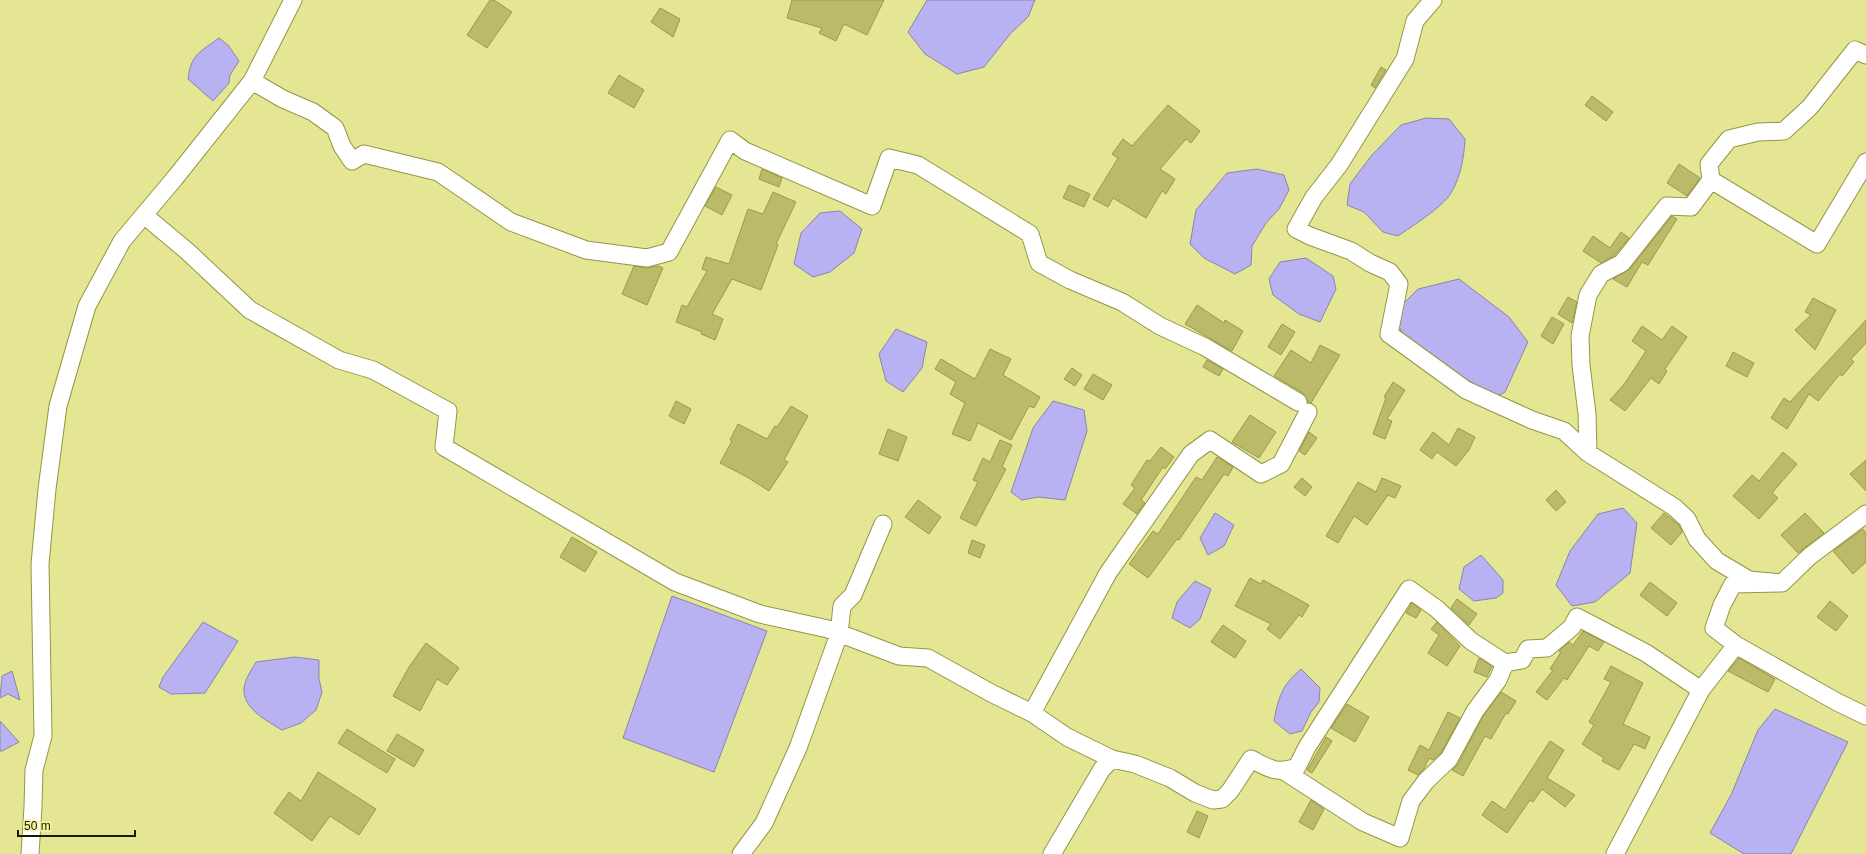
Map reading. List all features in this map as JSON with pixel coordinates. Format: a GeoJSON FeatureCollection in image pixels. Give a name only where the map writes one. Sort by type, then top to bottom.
{"type":"FeatureCollection","features":[{"type":"Feature","properties":{"kind":"street"},"geometry":{"type":"LineString","coordinates":[[30,854],[34,770],[42,736],[40,564],[47,489],[58,406],[87,306],[122,240],[176,178],[252,81],[293,0]]}},
{"type":"Feature","properties":{"kind":"street"},"geometry":{"type":"LineString","coordinates":[[1433,0],[1415,21],[1405,59],[1339,165],[1314,197],[1296,229],[1310,236],[1351,251],[1370,263],[1390,272],[1399,284],[1389,334],[1395,339],[1466,390],[1532,420],[1564,431],[1588,453],[1674,507],[1687,519],[1697,539],[1717,561],[1749,580],[1782,583]]}},
{"type":"Feature","properties":{"kind":"street"},"geometry":{"type":"LineString","coordinates":[[1588,453],[1587,414],[1580,365],[1580,336],[1588,295],[1601,274],[1622,263],[1667,206],[1691,207],[1711,180],[1709,164],[1729,139],[1758,132],[1784,131],[1810,108],[1855,50],[1866,54]]}},
{"type":"Feature","properties":{"kind":"street"},"geometry":{"type":"LineString","coordinates":[[252,81],[283,99],[313,112],[335,128],[342,146],[352,161],[364,154],[438,172],[511,222],[586,250],[647,258],[669,252],[730,140],[745,150],[872,206],[889,158],[918,166],[1030,234],[1038,263],[1070,280],[1122,302],[1160,326],[1205,347],[1303,407],[1281,464],[1260,474],[1210,440],[1191,454],[1108,573],[1032,713]]}},
{"type":"Feature","properties":{"kind":"street"},"geometry":{"type":"LineString","coordinates":[[1711,180],[1817,244],[1866,162]]}},
{"type":"Feature","properties":{"kind":"street"},"geometry":{"type":"LineString","coordinates":[[144,215],[186,251],[250,310],[339,360],[373,370],[448,410],[444,447],[675,582],[760,614],[828,629],[899,656],[928,658],[991,693],[1032,713],[1067,737],[1112,759],[1136,764],[1170,778],[1213,800],[1222,799],[1230,791],[1251,759],[1271,770],[1284,771],[1297,767],[1307,747],[1408,589],[1437,609],[1471,641],[1506,663],[1522,660],[1528,649],[1547,648],[1572,627],[1577,617],[1646,653],[1701,690]]}},
{"type":"Feature","properties":{"kind":"street"},"geometry":{"type":"LineString","coordinates":[[1866,514],[1810,556],[1782,583],[1733,584],[1722,604],[1714,628],[1736,645],[1837,702],[1866,716]]}},
{"type":"Feature","properties":{"kind":"street"},"geometry":{"type":"LineString","coordinates":[[741,854],[764,823],[798,748],[838,634],[842,606],[853,595],[883,524]]}},
{"type":"Feature","properties":{"kind":"street"},"geometry":{"type":"LineString","coordinates":[[1615,854],[1701,690],[1736,645]]}},
{"type":"Feature","properties":{"kind":"street"},"geometry":{"type":"LineString","coordinates":[[1284,771],[1363,822],[1400,838],[1411,801],[1426,781],[1449,759],[1475,711],[1498,680],[1506,663]]}},
{"type":"Feature","properties":{"kind":"street"},"geometry":{"type":"LineString","coordinates":[[1052,854],[1102,769],[1112,759]]}},
{"type":"Feature","properties":{"kind":"shaded area"},"geometry":{"type":"Polygon","coordinates":[[[927,0],[1035,0],[1028,17],[1011,33],[984,67],[957,74],[925,54],[908,32],[927,0]]]}},
{"type":"Feature","properties":{"kind":"shaded area"},"geometry":{"type":"Polygon","coordinates":[[[219,38],[228,45],[239,61],[230,75],[229,83],[213,101],[188,79],[191,64],[194,59],[198,54],[219,38]]]}},
{"type":"Feature","properties":{"kind":"shaded area"},"geometry":{"type":"Polygon","coordinates":[[[1426,118],[1449,119],[1465,139],[1460,173],[1451,193],[1447,198],[1419,222],[1398,236],[1383,232],[1364,212],[1347,205],[1350,184],[1372,155],[1401,125],[1426,118]]]}},
{"type":"Feature","properties":{"kind":"shaded area"},"geometry":{"type":"Polygon","coordinates":[[[1257,169],[1284,175],[1289,190],[1279,209],[1266,223],[1252,246],[1251,265],[1235,274],[1204,258],[1190,244],[1196,210],[1227,173],[1257,169]]]}},
{"type":"Feature","properties":{"kind":"shaded area"},"geometry":{"type":"Polygon","coordinates":[[[840,211],[862,229],[854,253],[830,272],[813,277],[794,264],[801,233],[820,213],[840,211]]]}},
{"type":"Feature","properties":{"kind":"shaded area"},"geometry":{"type":"Polygon","coordinates":[[[1306,258],[1333,276],[1336,289],[1320,322],[1299,314],[1273,295],[1269,279],[1280,262],[1306,258]]]}},
{"type":"Feature","properties":{"kind":"shaded area"},"geometry":{"type":"Polygon","coordinates":[[[1459,279],[1509,317],[1528,342],[1505,392],[1496,397],[1436,361],[1406,339],[1397,323],[1404,303],[1418,289],[1459,279]]]}},
{"type":"Feature","properties":{"kind":"shaded area"},"geometry":{"type":"Polygon","coordinates":[[[896,329],[927,342],[922,368],[903,392],[886,381],[879,354],[896,329]]]}},
{"type":"Feature","properties":{"kind":"shaded area"},"geometry":{"type":"Polygon","coordinates":[[[1053,401],[1084,410],[1087,431],[1065,500],[1038,497],[1022,500],[1011,492],[1033,428],[1053,401]]]}},
{"type":"Feature","properties":{"kind":"shaded area"},"geometry":{"type":"Polygon","coordinates":[[[1623,508],[1637,523],[1630,573],[1595,602],[1572,606],[1556,585],[1570,551],[1598,514],[1623,508]]]}},
{"type":"Feature","properties":{"kind":"shaded area"},"geometry":{"type":"Polygon","coordinates":[[[1215,513],[1234,525],[1224,546],[1208,555],[1200,538],[1215,513]]]}},
{"type":"Feature","properties":{"kind":"shaded area"},"geometry":{"type":"Polygon","coordinates":[[[1481,555],[1503,580],[1503,593],[1496,598],[1474,601],[1459,589],[1464,567],[1481,555]]]}},
{"type":"Feature","properties":{"kind":"shaded area"},"geometry":{"type":"Polygon","coordinates":[[[1195,581],[1211,589],[1200,619],[1190,628],[1172,618],[1177,602],[1195,581]]]}},
{"type":"Feature","properties":{"kind":"shaded area"},"geometry":{"type":"Polygon","coordinates":[[[672,596],[767,631],[714,772],[623,738],[672,596]]]}},
{"type":"Feature","properties":{"kind":"shaded area"},"geometry":{"type":"Polygon","coordinates":[[[203,622],[238,641],[205,693],[171,694],[159,687],[163,677],[203,622]]]}},
{"type":"Feature","properties":{"kind":"shaded area"},"geometry":{"type":"Polygon","coordinates":[[[295,657],[319,660],[319,679],[322,692],[316,710],[301,723],[282,730],[263,718],[251,708],[244,695],[244,688],[247,678],[256,662],[295,657]]]}},
{"type":"Feature","properties":{"kind":"shaded area"},"geometry":{"type":"Polygon","coordinates":[[[1301,669],[1320,688],[1319,702],[1311,712],[1302,731],[1290,734],[1274,721],[1277,705],[1285,686],[1301,669]]]}},
{"type":"Feature","properties":{"kind":"shaded area"},"geometry":{"type":"Polygon","coordinates":[[[12,671],[20,700],[8,694],[0,698],[2,676],[12,671]]]}},
{"type":"Feature","properties":{"kind":"shaded area"},"geometry":{"type":"Polygon","coordinates":[[[1775,709],[1848,742],[1791,854],[1744,854],[1710,833],[1731,795],[1758,730],[1775,709]]]}},
{"type":"Feature","properties":{"kind":"shaded area"},"geometry":{"type":"Polygon","coordinates":[[[0,721],[19,742],[2,751],[0,751],[0,721]]]}},
{"type":"Feature","properties":{"kind":"building"},"geometry":{"type":"Polygon","coordinates":[[[490,0],[494,0],[512,12],[487,48],[467,35],[490,0]]]}},
{"type":"Feature","properties":{"kind":"building"},"geometry":{"type":"Polygon","coordinates":[[[792,0],[884,0],[867,35],[844,24],[836,41],[819,33],[822,28],[787,18],[792,0]]]}},
{"type":"Feature","properties":{"kind":"building"},"geometry":{"type":"Polygon","coordinates":[[[660,8],[680,19],[673,37],[651,22],[660,8]]]}},
{"type":"Feature","properties":{"kind":"building"},"geometry":{"type":"Polygon","coordinates":[[[1381,67],[1386,70],[1375,88],[1371,85],[1381,67]]]}},
{"type":"Feature","properties":{"kind":"building"},"geometry":{"type":"Polygon","coordinates":[[[619,75],[644,90],[634,108],[608,93],[619,75]]]}},
{"type":"Feature","properties":{"kind":"building"},"geometry":{"type":"Polygon","coordinates":[[[1592,96],[1613,112],[1606,121],[1585,105],[1592,96]]]}},
{"type":"Feature","properties":{"kind":"building"},"geometry":{"type":"Polygon","coordinates":[[[1168,105],[1200,131],[1191,143],[1186,139],[1160,169],[1175,179],[1166,194],[1162,191],[1146,218],[1113,198],[1108,207],[1093,199],[1118,158],[1112,154],[1123,139],[1132,146],[1168,105]]]}},
{"type":"Feature","properties":{"kind":"building"},"geometry":{"type":"Polygon","coordinates":[[[1679,164],[1700,178],[1687,196],[1667,183],[1679,164]]]}},
{"type":"Feature","properties":{"kind":"building"},"geometry":{"type":"Polygon","coordinates":[[[762,169],[782,178],[779,187],[759,179],[762,169]]]}},
{"type":"Feature","properties":{"kind":"building"},"geometry":{"type":"Polygon","coordinates":[[[1069,185],[1090,194],[1084,207],[1063,198],[1069,185]]]}},
{"type":"Feature","properties":{"kind":"building"},"geometry":{"type":"Polygon","coordinates":[[[716,187],[732,195],[722,215],[705,206],[716,187]]]}},
{"type":"Feature","properties":{"kind":"building"},"geometry":{"type":"Polygon","coordinates":[[[773,192],[796,202],[776,244],[778,245],[761,290],[732,279],[712,314],[723,319],[715,340],[701,334],[702,332],[676,322],[682,305],[687,307],[707,271],[702,269],[706,257],[729,264],[748,209],[763,214],[773,192]]]}},
{"type":"Feature","properties":{"kind":"building"},"geometry":{"type":"Polygon","coordinates":[[[1672,216],[1677,219],[1648,265],[1642,262],[1627,287],[1613,279],[1630,269],[1672,216]]]}},
{"type":"Feature","properties":{"kind":"building"},"geometry":{"type":"Polygon","coordinates":[[[1621,232],[1629,238],[1615,255],[1601,263],[1583,251],[1593,236],[1610,248],[1621,232]]]}},
{"type":"Feature","properties":{"kind":"building"},"geometry":{"type":"Polygon","coordinates":[[[634,266],[646,268],[658,266],[663,268],[647,305],[622,294],[634,266]]]}},
{"type":"Feature","properties":{"kind":"building"},"geometry":{"type":"Polygon","coordinates":[[[1568,297],[1577,302],[1572,323],[1558,314],[1568,297]]]}},
{"type":"Feature","properties":{"kind":"building"},"geometry":{"type":"Polygon","coordinates":[[[1813,298],[1836,310],[1815,350],[1795,330],[1811,315],[1805,312],[1813,298]]]}},
{"type":"Feature","properties":{"kind":"building"},"geometry":{"type":"Polygon","coordinates":[[[1197,305],[1224,323],[1225,320],[1243,331],[1232,351],[1185,324],[1197,305]]]}},
{"type":"Feature","properties":{"kind":"building"},"geometry":{"type":"Polygon","coordinates":[[[1552,317],[1564,324],[1553,344],[1541,336],[1552,317]]]}},
{"type":"Feature","properties":{"kind":"building"},"geometry":{"type":"Polygon","coordinates":[[[1866,320],[1866,343],[1851,359],[1854,362],[1842,376],[1840,374],[1818,401],[1809,394],[1787,429],[1771,418],[1784,398],[1790,402],[1866,320]]]}},
{"type":"Feature","properties":{"kind":"building"},"geometry":{"type":"Polygon","coordinates":[[[1282,324],[1295,332],[1281,355],[1268,347],[1282,324]]]}},
{"type":"Feature","properties":{"kind":"building"},"geometry":{"type":"Polygon","coordinates":[[[1642,326],[1662,340],[1672,326],[1687,337],[1665,369],[1667,371],[1659,384],[1651,378],[1625,411],[1610,400],[1625,383],[1646,351],[1632,341],[1642,326]]]}},
{"type":"Feature","properties":{"kind":"building"},"geometry":{"type":"Polygon","coordinates":[[[1320,345],[1340,355],[1311,403],[1308,402],[1303,393],[1274,376],[1291,350],[1311,363],[1320,345]]]}},
{"type":"Feature","properties":{"kind":"building"},"geometry":{"type":"Polygon","coordinates":[[[990,349],[1011,359],[1003,375],[1040,397],[1034,408],[1029,406],[1011,440],[978,423],[970,441],[952,434],[965,403],[950,394],[956,382],[935,369],[941,359],[975,379],[990,349]]]}},
{"type":"Feature","properties":{"kind":"building"},"geometry":{"type":"Polygon","coordinates":[[[1733,352],[1754,363],[1747,377],[1726,366],[1733,352]]]}},
{"type":"Feature","properties":{"kind":"building"},"geometry":{"type":"Polygon","coordinates":[[[1207,360],[1223,369],[1219,376],[1203,367],[1207,360]]]}},
{"type":"Feature","properties":{"kind":"building"},"geometry":{"type":"Polygon","coordinates":[[[1072,368],[1082,375],[1075,386],[1064,379],[1072,368]]]}},
{"type":"Feature","properties":{"kind":"building"},"geometry":{"type":"Polygon","coordinates":[[[1093,374],[1112,385],[1103,400],[1084,389],[1093,374]]]}},
{"type":"Feature","properties":{"kind":"building"},"geometry":{"type":"Polygon","coordinates":[[[1393,382],[1405,390],[1387,419],[1392,421],[1385,439],[1373,434],[1386,398],[1384,397],[1393,382]]]}},
{"type":"Feature","properties":{"kind":"building"},"geometry":{"type":"Polygon","coordinates":[[[676,401],[691,409],[684,424],[669,416],[676,401]]]}},
{"type":"Feature","properties":{"kind":"building"},"geometry":{"type":"Polygon","coordinates":[[[791,406],[808,416],[784,460],[788,462],[769,491],[747,477],[720,463],[732,441],[730,440],[738,424],[767,439],[791,406]]]}},
{"type":"Feature","properties":{"kind":"building"},"geometry":{"type":"Polygon","coordinates":[[[1250,415],[1276,432],[1259,458],[1232,442],[1250,415]]]}},
{"type":"Feature","properties":{"kind":"building"},"geometry":{"type":"Polygon","coordinates":[[[1458,428],[1475,437],[1469,450],[1456,466],[1437,452],[1432,459],[1420,450],[1433,432],[1449,445],[1458,428]]]}},
{"type":"Feature","properties":{"kind":"building"},"geometry":{"type":"Polygon","coordinates":[[[888,429],[907,437],[898,461],[879,454],[888,429]]]}},
{"type":"Feature","properties":{"kind":"building"},"geometry":{"type":"Polygon","coordinates":[[[1309,432],[1317,438],[1305,455],[1299,451],[1309,432]]]}},
{"type":"Feature","properties":{"kind":"building"},"geometry":{"type":"Polygon","coordinates":[[[1000,440],[1012,445],[1002,467],[1006,469],[976,526],[960,518],[978,482],[973,480],[983,458],[990,462],[1000,440]]]}},
{"type":"Feature","properties":{"kind":"building"},"geometry":{"type":"Polygon","coordinates":[[[1161,447],[1174,457],[1165,469],[1163,467],[1141,500],[1145,503],[1137,514],[1123,504],[1135,488],[1131,485],[1147,460],[1150,461],[1161,447]]]}},
{"type":"Feature","properties":{"kind":"building"},"geometry":{"type":"Polygon","coordinates":[[[1783,452],[1797,464],[1772,493],[1778,498],[1759,519],[1733,496],[1752,475],[1759,481],[1783,452]]]}},
{"type":"Feature","properties":{"kind":"building"},"geometry":{"type":"Polygon","coordinates":[[[1217,457],[1233,467],[1228,476],[1224,474],[1179,540],[1177,539],[1148,578],[1129,564],[1153,531],[1158,534],[1196,477],[1202,480],[1217,457]]]}},
{"type":"Feature","properties":{"kind":"building"},"geometry":{"type":"Polygon","coordinates":[[[1866,460],[1866,491],[1850,474],[1866,460]]]}},
{"type":"Feature","properties":{"kind":"building"},"geometry":{"type":"Polygon","coordinates":[[[1302,478],[1312,487],[1305,496],[1294,487],[1302,478]]]}},
{"type":"Feature","properties":{"kind":"building"},"geometry":{"type":"Polygon","coordinates":[[[1382,478],[1401,486],[1395,498],[1388,495],[1367,525],[1354,516],[1338,543],[1326,536],[1358,482],[1376,492],[1382,478]]]}},
{"type":"Feature","properties":{"kind":"building"},"geometry":{"type":"Polygon","coordinates":[[[1556,490],[1566,502],[1556,511],[1546,500],[1556,490]]]}},
{"type":"Feature","properties":{"kind":"building"},"geometry":{"type":"Polygon","coordinates":[[[918,500],[941,517],[929,534],[905,517],[918,500]]]}},
{"type":"Feature","properties":{"kind":"building"},"geometry":{"type":"Polygon","coordinates":[[[1664,513],[1679,525],[1682,532],[1671,545],[1651,528],[1664,513]]]}},
{"type":"Feature","properties":{"kind":"building"},"geometry":{"type":"Polygon","coordinates":[[[1805,513],[1824,533],[1798,553],[1781,535],[1805,513]]]}},
{"type":"Feature","properties":{"kind":"building"},"geometry":{"type":"Polygon","coordinates":[[[1863,529],[1866,533],[1866,562],[1853,574],[1833,551],[1863,529]]]}},
{"type":"Feature","properties":{"kind":"building"},"geometry":{"type":"Polygon","coordinates":[[[572,537],[597,552],[585,572],[560,557],[572,537]]]}},
{"type":"Feature","properties":{"kind":"building"},"geometry":{"type":"Polygon","coordinates":[[[972,540],[985,545],[980,558],[968,553],[972,540]]]}},
{"type":"Feature","properties":{"kind":"building"},"geometry":{"type":"Polygon","coordinates":[[[1250,578],[1261,584],[1263,580],[1309,605],[1302,617],[1299,615],[1280,639],[1267,629],[1271,624],[1235,606],[1250,578]]]}},
{"type":"Feature","properties":{"kind":"building"},"geometry":{"type":"Polygon","coordinates":[[[1650,582],[1677,603],[1667,616],[1640,595],[1650,582]]]}},
{"type":"Feature","properties":{"kind":"building"},"geometry":{"type":"Polygon","coordinates":[[[1457,599],[1477,614],[1469,625],[1451,608],[1457,599]]]}},
{"type":"Feature","properties":{"kind":"building"},"geometry":{"type":"Polygon","coordinates":[[[1830,601],[1848,616],[1836,631],[1817,617],[1830,601]]]}},
{"type":"Feature","properties":{"kind":"building"},"geometry":{"type":"Polygon","coordinates":[[[1412,603],[1421,610],[1416,618],[1406,613],[1412,603]]]}},
{"type":"Feature","properties":{"kind":"building"},"geometry":{"type":"Polygon","coordinates":[[[1437,622],[1460,646],[1447,666],[1428,653],[1439,635],[1431,629],[1437,622]]]}},
{"type":"Feature","properties":{"kind":"building"},"geometry":{"type":"Polygon","coordinates":[[[1223,625],[1246,641],[1235,658],[1211,642],[1223,625]]]}},
{"type":"Feature","properties":{"kind":"building"},"geometry":{"type":"Polygon","coordinates":[[[1583,631],[1604,642],[1598,651],[1589,646],[1567,680],[1564,678],[1547,700],[1536,692],[1553,670],[1550,669],[1561,652],[1559,651],[1569,642],[1573,645],[1583,631]]]}},
{"type":"Feature","properties":{"kind":"building"},"geometry":{"type":"Polygon","coordinates":[[[426,643],[459,668],[447,685],[437,679],[420,711],[393,696],[409,667],[426,643]]]}},
{"type":"Feature","properties":{"kind":"building"},"geometry":{"type":"Polygon","coordinates":[[[1479,658],[1492,666],[1487,677],[1474,672],[1479,658]]]}},
{"type":"Feature","properties":{"kind":"building"},"geometry":{"type":"Polygon","coordinates":[[[1739,658],[1775,679],[1768,692],[1728,671],[1739,658]]]}},
{"type":"Feature","properties":{"kind":"building"},"geometry":{"type":"Polygon","coordinates":[[[1611,666],[1643,683],[1623,724],[1650,737],[1645,749],[1634,744],[1619,770],[1602,761],[1604,758],[1582,744],[1594,725],[1589,722],[1611,682],[1604,679],[1611,666]]]}},
{"type":"Feature","properties":{"kind":"building"},"geometry":{"type":"Polygon","coordinates":[[[1501,692],[1516,701],[1508,714],[1506,713],[1491,739],[1485,736],[1463,776],[1452,770],[1458,764],[1483,716],[1501,692]]]}},
{"type":"Feature","properties":{"kind":"building"},"geometry":{"type":"Polygon","coordinates":[[[1347,704],[1369,717],[1355,742],[1331,728],[1347,704]]]}},
{"type":"Feature","properties":{"kind":"building"},"geometry":{"type":"Polygon","coordinates":[[[1448,712],[1460,718],[1441,753],[1433,760],[1429,758],[1424,769],[1418,775],[1408,770],[1420,745],[1429,750],[1448,712]]]}},
{"type":"Feature","properties":{"kind":"building"},"geometry":{"type":"Polygon","coordinates":[[[347,729],[395,759],[387,773],[338,743],[347,729]]]}},
{"type":"Feature","properties":{"kind":"building"},"geometry":{"type":"Polygon","coordinates":[[[397,734],[424,750],[414,767],[387,751],[397,734]]]}},
{"type":"Feature","properties":{"kind":"building"},"geometry":{"type":"Polygon","coordinates":[[[1326,737],[1332,741],[1312,773],[1307,770],[1326,737]]]}},
{"type":"Feature","properties":{"kind":"building"},"geometry":{"type":"Polygon","coordinates":[[[1550,741],[1564,750],[1547,778],[1575,795],[1565,807],[1542,789],[1533,802],[1530,800],[1507,833],[1482,815],[1492,801],[1505,810],[1550,741]]]}},
{"type":"Feature","properties":{"kind":"building"},"geometry":{"type":"Polygon","coordinates":[[[318,772],[376,809],[359,835],[330,816],[312,841],[274,813],[289,792],[301,801],[318,772]]]}},
{"type":"Feature","properties":{"kind":"building"},"geometry":{"type":"Polygon","coordinates":[[[1311,800],[1324,809],[1313,830],[1299,822],[1311,800]]]}},
{"type":"Feature","properties":{"kind":"building"},"geometry":{"type":"Polygon","coordinates":[[[1197,811],[1208,816],[1199,838],[1187,832],[1197,811]]]}}]}
